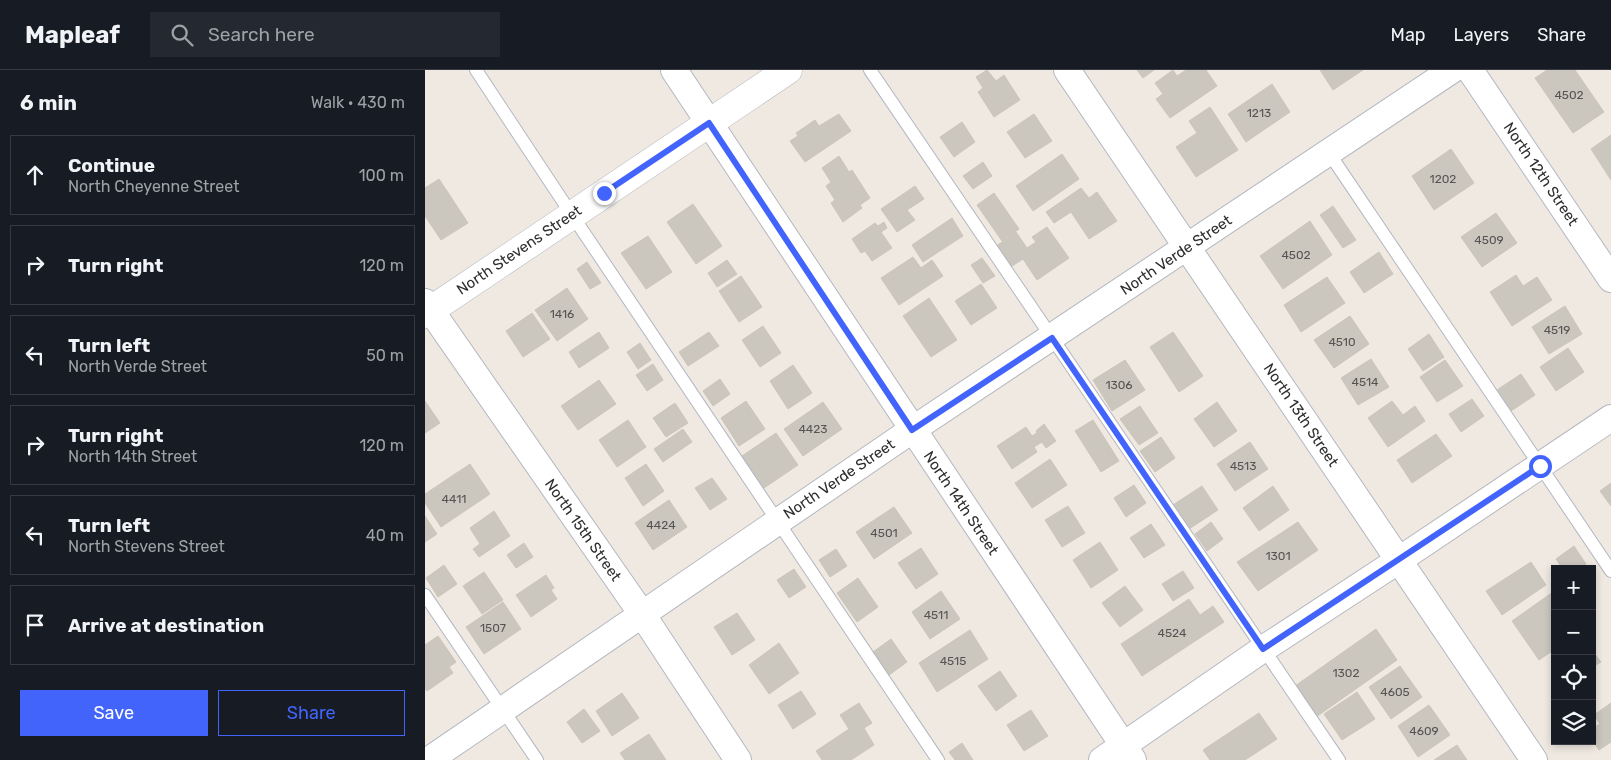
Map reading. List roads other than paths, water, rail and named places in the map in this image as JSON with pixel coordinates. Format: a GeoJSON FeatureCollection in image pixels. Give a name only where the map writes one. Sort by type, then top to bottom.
{"type":"FeatureCollection","features":[{"type":"Feature","properties":{"kind":"street","name":"North 14th Street"},"geometry":{"type":"LineString","coordinates":[[674,70],[1128,753]]}},
{"type":"Feature","properties":{"kind":"street","name":"North Stevens Street"},"geometry":{"type":"LineString","coordinates":[[427,308],[572,215],[788,70]]}},
{"type":"Feature","properties":{"kind":"street","name":"North 13th Street"},"geometry":{"type":"LineString","coordinates":[[1067,70],[1534,760]]}},
{"type":"Feature","properties":{"kind":"street","name":"North Verde Street"},"geometry":{"type":"LineString","coordinates":[[429,760],[912,430],[1452,70]]}},
{"type":"Feature","properties":{"kind":"street","name":"North 12th Street"},"geometry":{"type":"LineString","coordinates":[[1470,70],[1611,279]]}},
{"type":"Feature","properties":{"kind":"street","name":"North 15th Street"},"geometry":{"type":"LineString","coordinates":[[427,308],[642,614],[738,760]]}},
{"type":"Feature","properties":{"kind":"street"},"geometry":{"type":"LineString","coordinates":[[1102,760],[1128,753],[1263,649],[1611,418]]}},
{"type":"Feature","properties":{"kind":"lane"},"geometry":{"type":"LineString","coordinates":[[476,70],[938,760]]}},
{"type":"Feature","properties":{"kind":"lane"},"geometry":{"type":"LineString","coordinates":[[870,70],[1339,760]]}},
{"type":"Feature","properties":{"kind":"lane"},"geometry":{"type":"LineString","coordinates":[[1329,153],[1611,571]]}},
{"type":"Feature","properties":{"kind":"lane"},"geometry":{"type":"LineString","coordinates":[[425,595],[537,760]]}}]}
